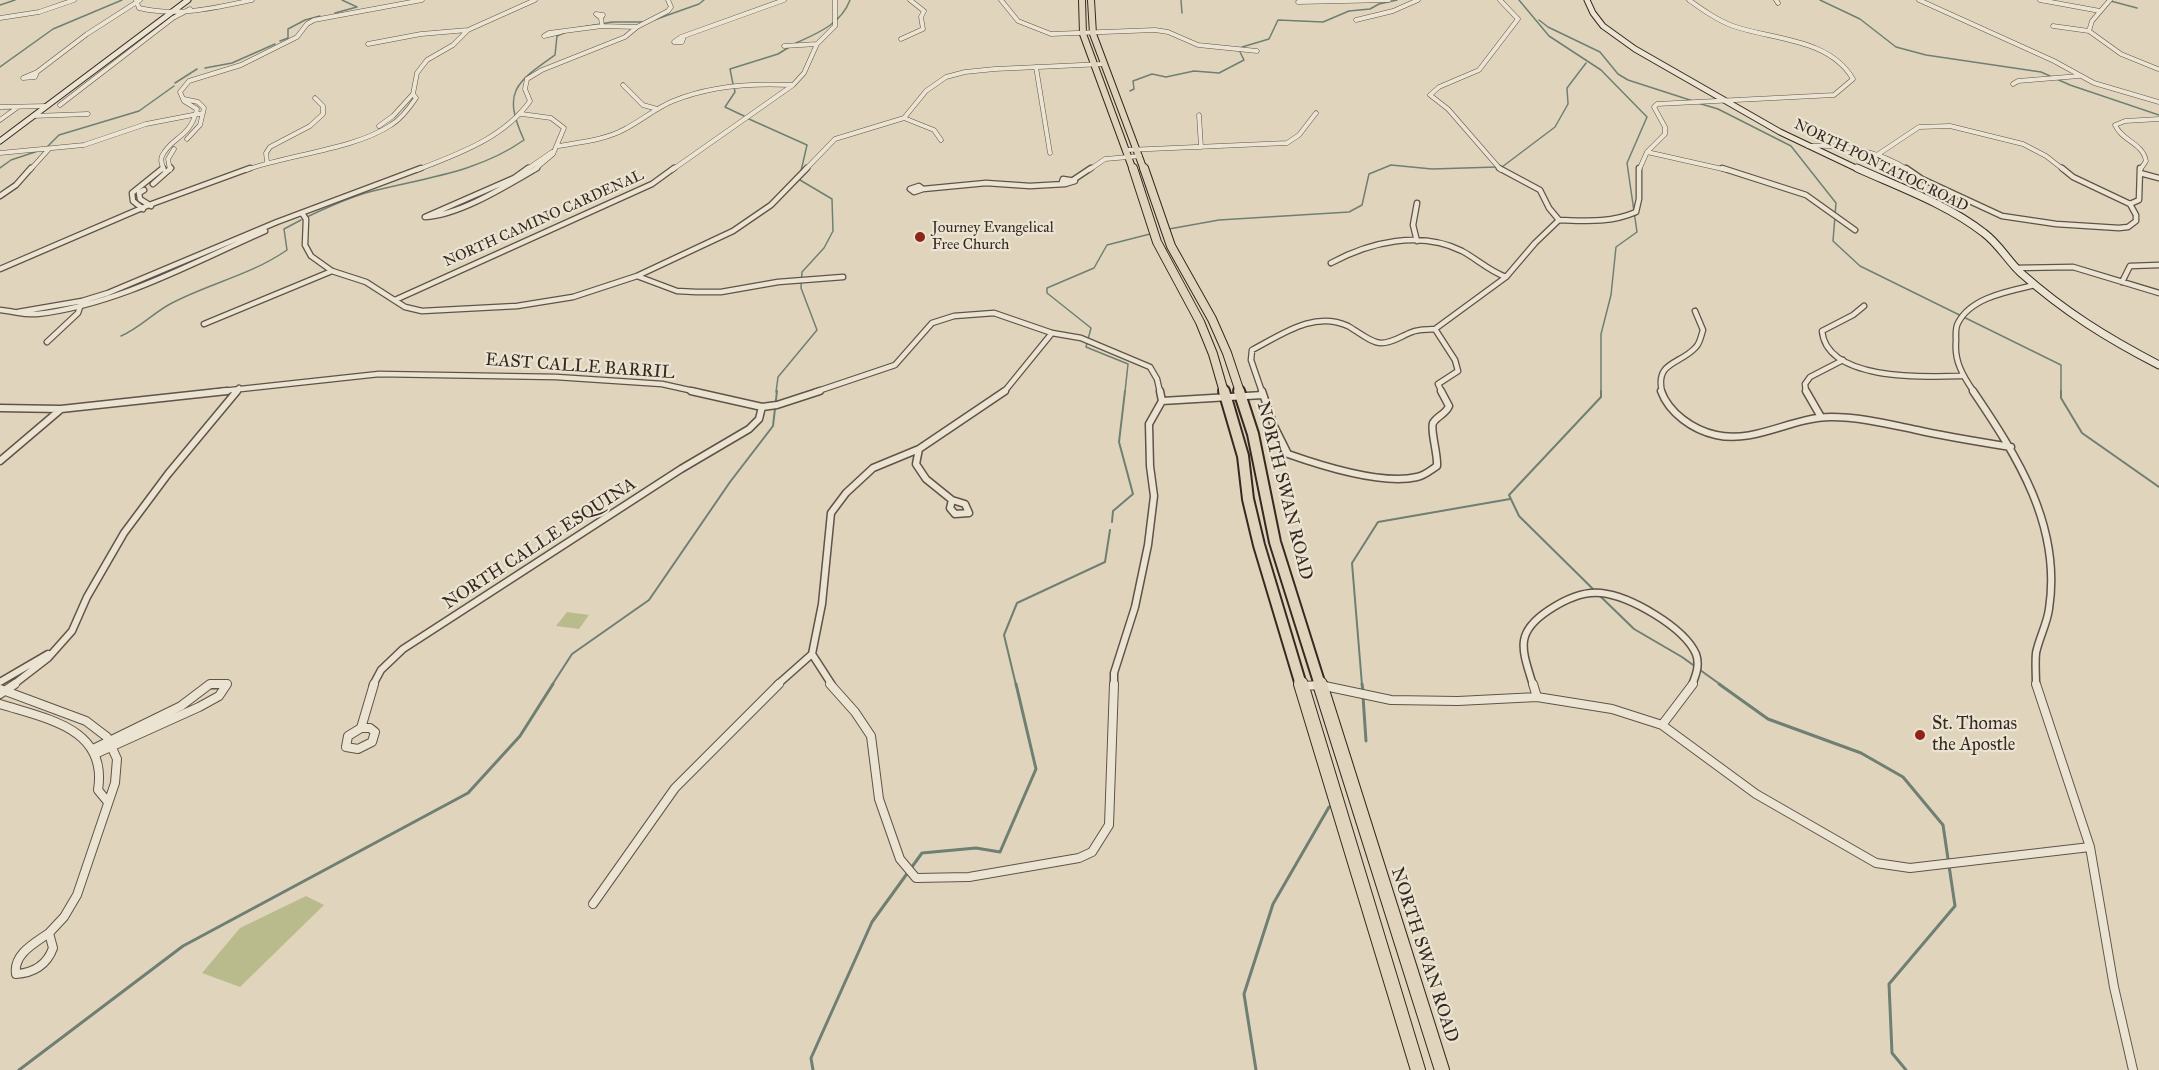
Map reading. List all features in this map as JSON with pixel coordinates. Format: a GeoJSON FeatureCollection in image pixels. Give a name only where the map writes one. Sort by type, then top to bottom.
{"type":"FeatureCollection","features":[{"type":"Feature","properties":{"kind":"main road","name":"NORTH SWAN ROAD"},"geometry":{"type":"LineString","coordinates":[[1082,0],[1083,34],[1092,64],[1172,246],[1220,336],[1241,396],[1253,434],[1275,542],[1442,1070]]}},
{"type":"Feature","properties":{"kind":"main road","name":"NORTH SWAN ROAD"},"geometry":{"type":"LineString","coordinates":[[1091,0],[1093,34],[1122,106],[1156,242],[1200,322],[1213,354],[1243,456],[1248,499],[1259,545],[1304,687],[1418,1070]]}},
{"type":"Feature","properties":{"kind":"main road"},"geometry":{"type":"LineString","coordinates":[[1407,1031],[1429,1029]]}},
{"type":"Feature","properties":{"kind":"street"},"geometry":{"type":"LineString","coordinates":[[0,18],[39,12],[74,0]]}},
{"type":"Feature","properties":{"kind":"street"},"geometry":{"type":"LineString","coordinates":[[36,72],[138,0],[139,8]]}},
{"type":"Feature","properties":{"kind":"street"},"geometry":{"type":"LineString","coordinates":[[0,134],[180,0]]}},
{"type":"Feature","properties":{"kind":"street"},"geometry":{"type":"LineString","coordinates":[[0,141],[188,0]]}},
{"type":"Feature","properties":{"kind":"street"},"geometry":{"type":"LineString","coordinates":[[124,9],[190,9],[252,0]]}},
{"type":"Feature","properties":{"kind":"street"},"geometry":{"type":"LineString","coordinates":[[151,205],[140,199],[139,193],[171,169],[168,159],[170,153],[196,132],[200,115],[196,108],[184,102],[180,93],[189,81],[254,59],[297,37],[307,24],[314,20],[422,0]]}},
{"type":"Feature","properties":{"kind":"street"},"geometry":{"type":"LineString","coordinates":[[368,44],[421,34],[468,30],[536,0]]}},
{"type":"Feature","properties":{"kind":"street"},"geometry":{"type":"LineString","coordinates":[[0,310],[34,314],[142,285],[240,243],[319,205],[405,176],[448,158],[488,137],[522,114],[530,101],[525,89],[527,79],[544,69],[625,37],[637,27],[668,11],[671,7],[668,0]]}},
{"type":"Feature","properties":{"kind":"street"},"geometry":{"type":"LineString","coordinates":[[684,36],[784,0]]}},
{"type":"Feature","properties":{"kind":"street","name":"NORTH CAMINO CARDENAL"},"geometry":{"type":"LineString","coordinates":[[395,300],[652,184],[793,85],[804,73],[817,44],[835,25],[835,0]]}},
{"type":"Feature","properties":{"kind":"street"},"geometry":{"type":"LineString","coordinates":[[901,39],[923,29],[921,17],[924,11],[910,0]]}},
{"type":"Feature","properties":{"kind":"street"},"geometry":{"type":"LineString","coordinates":[[1001,0],[1018,21],[1051,34],[1155,30],[1168,32],[1198,45],[1236,50],[1260,49],[1255,48],[1236,50]]}},
{"type":"Feature","properties":{"kind":"street"},"geometry":{"type":"LineString","coordinates":[[1313,1],[1389,0]]}},
{"type":"Feature","properties":{"kind":"street"},"geometry":{"type":"LineString","coordinates":[[1356,20],[1393,11],[1417,0]]}},
{"type":"Feature","properties":{"kind":"street"},"geometry":{"type":"LineString","coordinates":[[1500,0],[1518,19],[1479,70],[1449,82],[1430,95],[1448,109],[1501,170],[1540,190],[1549,208],[1559,220]]}},
{"type":"Feature","properties":{"kind":"street","name":"NORTH PONTATOC ROAD"},"geometry":{"type":"LineString","coordinates":[[1587,0],[1590,12],[1597,21],[1629,45],[1723,101],[1808,146],[1969,223],[1992,238],[2015,268],[2091,329],[2159,365]]}},
{"type":"Feature","properties":{"kind":"street"},"geometry":{"type":"LineString","coordinates":[[1435,329],[1440,341],[1458,364],[1458,371],[1438,384],[1449,410],[1433,420],[1431,427],[1439,458],[1437,466],[1419,477],[1396,480],[1324,467],[1288,454],[1274,426],[1263,395],[1250,354],[1252,350],[1301,325],[1330,321],[1345,325],[1379,343],[1397,340],[1414,331],[1435,329],[1506,277],[1535,243],[1559,220],[1614,221],[1636,212],[1640,166],[1647,152],[1665,134],[1665,127],[1654,107],[1657,104],[1834,95],[1853,79],[1848,69],[1830,56],[1808,46],[1733,26],[1689,0]]}},
{"type":"Feature","properties":{"kind":"street"},"geometry":{"type":"LineString","coordinates":[[1918,0],[2054,61],[2079,76],[2109,88],[2159,102]]}},
{"type":"Feature","properties":{"kind":"street"},"geometry":{"type":"LineString","coordinates":[[2040,0],[2100,11]]}},
{"type":"Feature","properties":{"kind":"street"},"geometry":{"type":"LineString","coordinates":[[2089,31],[2092,21],[2110,0]]}},
{"type":"Feature","properties":{"kind":"street"},"geometry":{"type":"LineString","coordinates":[[60,105],[173,18],[190,9]]}},
{"type":"Feature","properties":{"kind":"street"},"geometry":{"type":"LineString","coordinates":[[601,18],[602,26]]}},
{"type":"Feature","properties":{"kind":"street"},"geometry":{"type":"LineString","coordinates":[[561,32],[602,26],[637,27]]}},
{"type":"Feature","properties":{"kind":"street"},"geometry":{"type":"LineString","coordinates":[[2053,26],[2089,31],[2119,53],[2158,69]]}},
{"type":"Feature","properties":{"kind":"street"},"geometry":{"type":"LineString","coordinates":[[0,271],[151,205],[267,162],[340,146],[392,125],[416,98],[413,94],[417,73],[427,60],[461,39],[468,30]]}},
{"type":"Feature","properties":{"kind":"street"},"geometry":{"type":"LineString","coordinates":[[784,46],[817,44]]}},
{"type":"Feature","properties":{"kind":"street"},"geometry":{"type":"LineString","coordinates":[[302,213],[306,219],[305,245],[311,256],[332,271],[366,282],[405,307],[422,311],[517,306],[573,297],[637,276],[733,231],[771,205],[836,139],[904,118],[926,91],[946,78],[965,72],[1103,63]]}},
{"type":"Feature","properties":{"kind":"street"},"geometry":{"type":"LineString","coordinates":[[1036,67],[1050,153]]}},
{"type":"Feature","properties":{"kind":"street"},"geometry":{"type":"LineString","coordinates":[[2013,84],[2018,81],[2079,76]]}},
{"type":"Feature","properties":{"kind":"street"},"geometry":{"type":"LineString","coordinates":[[558,146],[600,139],[624,130],[675,100],[756,82],[793,85]]}},
{"type":"Feature","properties":{"kind":"street"},"geometry":{"type":"LineString","coordinates":[[623,85],[644,105],[657,109]]}},
{"type":"Feature","properties":{"kind":"street"},"geometry":{"type":"LineString","coordinates":[[267,162],[266,153],[270,147],[310,126],[323,114],[323,106],[315,98]]}},
{"type":"Feature","properties":{"kind":"street"},"geometry":{"type":"LineString","coordinates":[[0,107],[47,106]]}},
{"type":"Feature","properties":{"kind":"street"},"geometry":{"type":"LineString","coordinates":[[0,120],[18,107]]}},
{"type":"Feature","properties":{"kind":"street"},"geometry":{"type":"LineString","coordinates":[[923,189],[986,183],[1042,186],[1064,183],[1065,179],[1073,180],[1105,159],[1133,153],[1287,143],[1299,135],[1316,113]]}},
{"type":"Feature","properties":{"kind":"street"},"geometry":{"type":"LineString","coordinates":[[33,116],[88,114]]}},
{"type":"Feature","properties":{"kind":"street"},"geometry":{"type":"LineString","coordinates":[[522,114],[549,117],[560,122],[564,128],[558,146],[541,166],[520,180],[440,217],[425,217],[514,178],[552,152]]}},
{"type":"Feature","properties":{"kind":"street"},"geometry":{"type":"LineString","coordinates":[[0,154],[85,148],[149,126],[200,115]]}},
{"type":"Feature","properties":{"kind":"street"},"geometry":{"type":"LineString","coordinates":[[143,208],[133,201],[132,193],[164,170],[161,160],[164,153],[190,132],[200,115]]}},
{"type":"Feature","properties":{"kind":"street"},"geometry":{"type":"LineString","coordinates":[[1199,115],[1201,147]]}},
{"type":"Feature","properties":{"kind":"street"},"geometry":{"type":"LineString","coordinates":[[904,118],[934,130],[941,140]]}},
{"type":"Feature","properties":{"kind":"street"},"geometry":{"type":"LineString","coordinates":[[2130,204],[2139,200],[2140,167],[2146,161],[2146,156],[2141,148],[2117,131],[2115,125],[2125,121],[2159,119]]}},
{"type":"Feature","properties":{"kind":"street"},"geometry":{"type":"LineString","coordinates":[[1808,146],[1829,145],[1877,155],[1900,164],[1922,179],[1947,189],[1984,209],[2014,218],[2099,228],[2128,227],[2136,221],[2136,215],[2130,204],[2073,177],[2046,156],[2023,144],[1950,126],[1919,127],[1877,155]]}},
{"type":"Feature","properties":{"kind":"street"},"geometry":{"type":"LineString","coordinates":[[0,196],[16,185],[49,151]]}},
{"type":"Feature","properties":{"kind":"street"},"geometry":{"type":"LineString","coordinates":[[1647,152],[1725,169],[1806,195],[1855,230]]}},
{"type":"Feature","properties":{"kind":"street"},"geometry":{"type":"LineString","coordinates":[[2140,173],[2159,178]]}},
{"type":"Feature","properties":{"kind":"street"},"geometry":{"type":"LineString","coordinates":[[1417,203],[1413,225],[1417,241]]}},
{"type":"Feature","properties":{"kind":"street"},"geometry":{"type":"LineString","coordinates":[[1331,263],[1356,250],[1376,244],[1417,241],[1455,248],[1495,274],[1506,277]]}},
{"type":"Feature","properties":{"kind":"street"},"geometry":{"type":"LineString","coordinates":[[2122,282],[2130,266],[2159,265]]}},
{"type":"Feature","properties":{"kind":"street"},"geometry":{"type":"LineString","coordinates":[[2015,268],[2073,267],[2159,293]]}},
{"type":"Feature","properties":{"kind":"street"},"geometry":{"type":"LineString","coordinates":[[204,324],[295,289],[332,271]]}},
{"type":"Feature","properties":{"kind":"street"},"geometry":{"type":"LineString","coordinates":[[637,276],[677,291],[696,292],[721,292],[778,282],[843,277]]}},
{"type":"Feature","properties":{"kind":"street"},"geometry":{"type":"LineString","coordinates":[[2035,285],[1998,294],[1978,303],[1962,315],[1957,324],[1955,352],[1963,376],[2011,447],[2038,504],[2050,553],[2049,609],[2036,654],[2036,685],[2090,846],[2114,987],[2133,1070]]}},
{"type":"Feature","properties":{"kind":"street"},"geometry":{"type":"LineString","coordinates":[[47,342],[78,313],[81,303]]}},
{"type":"Feature","properties":{"kind":"street"},"geometry":{"type":"LineString","coordinates":[[1864,306],[1852,318],[1831,324],[1822,331],[1825,344],[1843,360],[1880,373],[1901,376],[1963,376]]}},
{"type":"Feature","properties":{"kind":"street"},"geometry":{"type":"LineString","coordinates":[[1695,311],[1703,330],[1699,343],[1663,370],[1660,384],[1665,398],[1678,414],[1701,429],[1715,435],[1756,436],[1778,427],[1821,417],[1877,422],[2011,447]]}},
{"type":"Feature","properties":{"kind":"street","name":"EAST CALLE BARRIL"},"geometry":{"type":"LineString","coordinates":[[0,408],[61,409],[379,374],[556,377],[662,384],[714,394],[751,406],[762,407],[777,405],[895,365],[932,323],[954,316],[994,313],[1052,333],[1084,339],[1150,367],[1157,379],[1162,401]]}},
{"type":"Feature","properties":{"kind":"street"},"geometry":{"type":"LineString","coordinates":[[592,904],[675,788],[764,697],[812,654],[822,604],[831,513],[846,493],[873,468],[920,449],[962,418],[1002,395],[1052,333]]}},
{"type":"Feature","properties":{"kind":"street"},"geometry":{"type":"LineString","coordinates":[[1821,417],[1806,393],[1805,384],[1810,377],[1843,360]]}},
{"type":"Feature","properties":{"kind":"street"},"geometry":{"type":"LineString","coordinates":[[2,691],[34,671],[72,631],[101,568],[128,526],[239,388]]}},
{"type":"Feature","properties":{"kind":"street"},"geometry":{"type":"LineString","coordinates":[[812,654],[828,681],[872,736],[879,799],[900,859],[916,878],[969,877],[1053,864],[1079,858],[1092,852],[1109,825],[1115,711],[1114,674],[1123,639],[1136,607],[1155,496],[1149,462],[1149,424],[1162,401],[1263,395]]}},
{"type":"Feature","properties":{"kind":"street","name":"NORTH CALLE ESQUINA"},"geometry":{"type":"LineString","coordinates":[[361,728],[373,685],[381,670],[403,649],[681,469],[748,429],[759,419],[762,407]]}},
{"type":"Feature","properties":{"kind":"street"},"geometry":{"type":"LineString","coordinates":[[0,461],[61,409]]}},
{"type":"Feature","properties":{"kind":"street"},"geometry":{"type":"LineString","coordinates":[[920,449],[916,464],[926,479],[952,500]]}},
{"type":"Feature","properties":{"kind":"street"},"geometry":{"type":"LineString","coordinates":[[1537,697],[1524,651],[1525,633],[1532,620],[1558,604],[1575,597],[1599,592],[1611,594],[1631,601],[1663,621],[1687,641],[1694,651],[1699,665],[1691,688],[1662,725]]}},
{"type":"Feature","properties":{"kind":"street"},"geometry":{"type":"LineString","coordinates":[[0,682],[56,649]]}},
{"type":"Feature","properties":{"kind":"street"},"geometry":{"type":"LineString","coordinates":[[94,752],[181,706],[210,684],[227,684],[219,696],[199,707],[110,744]]}},
{"type":"Feature","properties":{"kind":"street"},"geometry":{"type":"LineString","coordinates":[[1304,687],[1320,685],[1391,700],[1458,701],[1537,697],[1612,709],[1662,725],[1756,794],[1876,863],[1910,868],[2090,846]]}},
{"type":"Feature","properties":{"kind":"street"},"geometry":{"type":"LineString","coordinates":[[2,691],[86,721],[107,737],[117,759],[115,783],[77,895],[64,917],[17,960],[16,974],[29,973],[45,965],[53,944],[49,933]]}},
{"type":"Feature","properties":{"kind":"street"},"geometry":{"type":"LineString","coordinates":[[0,704],[72,730],[91,745],[100,766],[98,790],[107,801]]}},
{"type":"Feature","properties":{"kind":"green space"},"geometry":{"type":"Polygon","coordinates":[[[567,612],[589,615],[579,629],[556,626],[567,612]]]}},
{"type":"Feature","properties":{"kind":"green space"},"geometry":{"type":"Polygon","coordinates":[[[306,896],[324,905],[240,987],[202,973],[240,928],[306,896]]]}},
{"type":"Feature","properties":{"kind":"waterway"},"geometry":{"type":"LineString","coordinates":[[0,5],[15,0]]}},
{"type":"Feature","properties":{"kind":"waterway"},"geometry":{"type":"LineString","coordinates":[[0,67],[53,29],[122,0]]}},
{"type":"Feature","properties":{"kind":"waterway"},"geometry":{"type":"LineString","coordinates":[[335,13],[357,7],[342,0]]}},
{"type":"Feature","properties":{"kind":"waterway"},"geometry":{"type":"LineString","coordinates":[[654,20],[699,4],[704,0]]}},
{"type":"Feature","properties":{"kind":"waterway"},"geometry":{"type":"LineString","coordinates":[[796,43],[835,22],[850,0]]}},
{"type":"Feature","properties":{"kind":"waterway"},"geometry":{"type":"LineString","coordinates":[[1181,0],[1182,13]]}},
{"type":"Feature","properties":{"kind":"waterway"},"geometry":{"type":"LineString","coordinates":[[1130,91],[1134,89],[1133,81],[1152,74],[1166,77],[1194,71],[1219,73],[1244,60],[1240,52],[1242,47],[1269,39],[1278,20],[1323,22],[1349,11],[1370,9],[1379,4],[1397,0]]}},
{"type":"Feature","properties":{"kind":"waterway"},"geometry":{"type":"LineString","coordinates":[[1519,0],[1549,36],[1601,70],[1647,117],[1627,163],[1637,232],[1616,247],[1611,295],[1601,334],[1601,397],[1509,495],[1519,516],[1594,590]]}},
{"type":"Feature","properties":{"kind":"waterway"},"geometry":{"type":"LineString","coordinates":[[1820,0],[1860,19],[1896,47],[1926,55],[2041,72],[2070,85],[2159,115]]}},
{"type":"Feature","properties":{"kind":"waterway"},"geometry":{"type":"LineString","coordinates":[[2107,0],[2137,8]]}},
{"type":"Feature","properties":{"kind":"waterway"},"geometry":{"type":"LineString","coordinates":[[280,41],[288,38],[288,29],[305,20],[320,16]]}},
{"type":"Feature","properties":{"kind":"waterway"},"geometry":{"type":"LineString","coordinates":[[1539,20],[1548,27],[1600,52],[1618,74],[1628,80],[1693,101]]}},
{"type":"Feature","properties":{"kind":"waterway"},"geometry":{"type":"LineString","coordinates":[[577,28],[612,22],[643,22]]}},
{"type":"Feature","properties":{"kind":"waterway"},"geometry":{"type":"LineString","coordinates":[[309,216],[361,194],[469,167],[488,160],[524,140],[514,110],[516,90],[530,73],[555,55],[557,36],[566,32]]}},
{"type":"Feature","properties":{"kind":"waterway"},"geometry":{"type":"LineString","coordinates":[[205,68],[232,63],[275,44]]}},
{"type":"Feature","properties":{"kind":"waterway"},"geometry":{"type":"LineString","coordinates":[[733,84],[730,69],[778,54],[791,46]]}},
{"type":"Feature","properties":{"kind":"waterway"},"geometry":{"type":"LineString","coordinates":[[1502,167],[1555,127],[1568,104],[1567,88],[1586,63]]}},
{"type":"Feature","properties":{"kind":"waterway"},"geometry":{"type":"LineString","coordinates":[[175,83],[197,69]]}},
{"type":"Feature","properties":{"kind":"waterway"},"geometry":{"type":"LineString","coordinates":[[46,148],[59,135],[139,111],[174,86]]}},
{"type":"Feature","properties":{"kind":"waterway"},"geometry":{"type":"LineString","coordinates":[[734,87],[735,92],[725,107],[744,116]]}},
{"type":"Feature","properties":{"kind":"waterway"},"geometry":{"type":"LineString","coordinates":[[1698,103],[1718,109],[1791,146],[1836,203],[1833,241],[1860,266],[2061,365],[2061,398],[2082,433],[2159,487]]}},
{"type":"Feature","properties":{"kind":"waterway"},"geometry":{"type":"LineString","coordinates":[[749,119],[807,145],[801,171]]}},
{"type":"Feature","properties":{"kind":"waterway"},"geometry":{"type":"LineString","coordinates":[[0,168],[11,160],[38,151]]}},
{"type":"Feature","properties":{"kind":"waterway"},"geometry":{"type":"LineString","coordinates":[[1169,229],[1219,220],[1349,212],[1362,205],[1369,174],[1391,165],[1432,169],[1497,167]]}},
{"type":"Feature","properties":{"kind":"waterway"},"geometry":{"type":"LineString","coordinates":[[776,392],[778,377],[817,330],[801,288],[802,272],[824,248],[833,231],[832,199],[800,180],[801,177]]}},
{"type":"Feature","properties":{"kind":"waterway"},"geometry":{"type":"LineString","coordinates":[[121,336],[172,303],[259,266],[287,250],[284,229],[301,220]]}},
{"type":"Feature","properties":{"kind":"waterway"},"geometry":{"type":"LineString","coordinates":[[1125,392],[1128,364],[1086,347],[1091,328],[1047,293],[1047,288],[1094,268],[1107,245],[1150,234]]}},
{"type":"Feature","properties":{"kind":"waterway"},"geometry":{"type":"LineString","coordinates":[[552,685],[572,654],[649,600],[730,482],[773,426],[777,391]]}},
{"type":"Feature","properties":{"kind":"waterway"},"geometry":{"type":"LineString","coordinates":[[1112,522],[1113,511],[1133,494],[1119,442],[1125,391]]}},
{"type":"Feature","properties":{"kind":"waterway"},"geometry":{"type":"LineString","coordinates":[[1362,685],[1352,563],[1378,522],[1510,499]]}},
{"type":"Feature","properties":{"kind":"waterway"},"geometry":{"type":"LineString","coordinates":[[1016,685],[1004,635],[1017,603],[1105,562],[1110,530]]}},
{"type":"Feature","properties":{"kind":"waterway"},"geometry":{"type":"LineString","coordinates":[[1598,594],[1634,629],[1682,657],[1721,685]]}},
{"type":"Feature","properties":{"kind":"waterway"},"geometry":{"type":"LineString","coordinates":[[19,1070],[183,946],[468,793],[520,736],[553,684]]}},
{"type":"Feature","properties":{"kind":"waterway"},"geometry":{"type":"LineString","coordinates":[[813,1070],[811,1058],[872,922],[922,853],[976,848],[1000,852],[1036,769],[1016,684]]}},
{"type":"Feature","properties":{"kind":"waterway"},"geometry":{"type":"LineString","coordinates":[[1362,684],[1363,691]]}},
{"type":"Feature","properties":{"kind":"waterway"},"geometry":{"type":"LineString","coordinates":[[1719,684],[1768,719],[1861,753],[1903,777],[1943,825],[1955,906],[1889,984],[1892,1053],[1906,1070]]}},
{"type":"Feature","properties":{"kind":"waterway"},"geometry":{"type":"LineString","coordinates":[[1363,696],[1366,741]]}},
{"type":"Feature","properties":{"kind":"waterway"},"geometry":{"type":"LineString","coordinates":[[1256,1070],[1244,994],[1273,904],[1329,807]]}},
{"type":"Feature","properties":{"kind":"place","name":"Journey Evangelical Free Church"},"geometry":{"type":"Point","coordinates":[920,237]}},
{"type":"Feature","properties":{"kind":"place","name":"St. Thomas the Apostle"},"geometry":{"type":"Point","coordinates":[1920,735]}}]}
